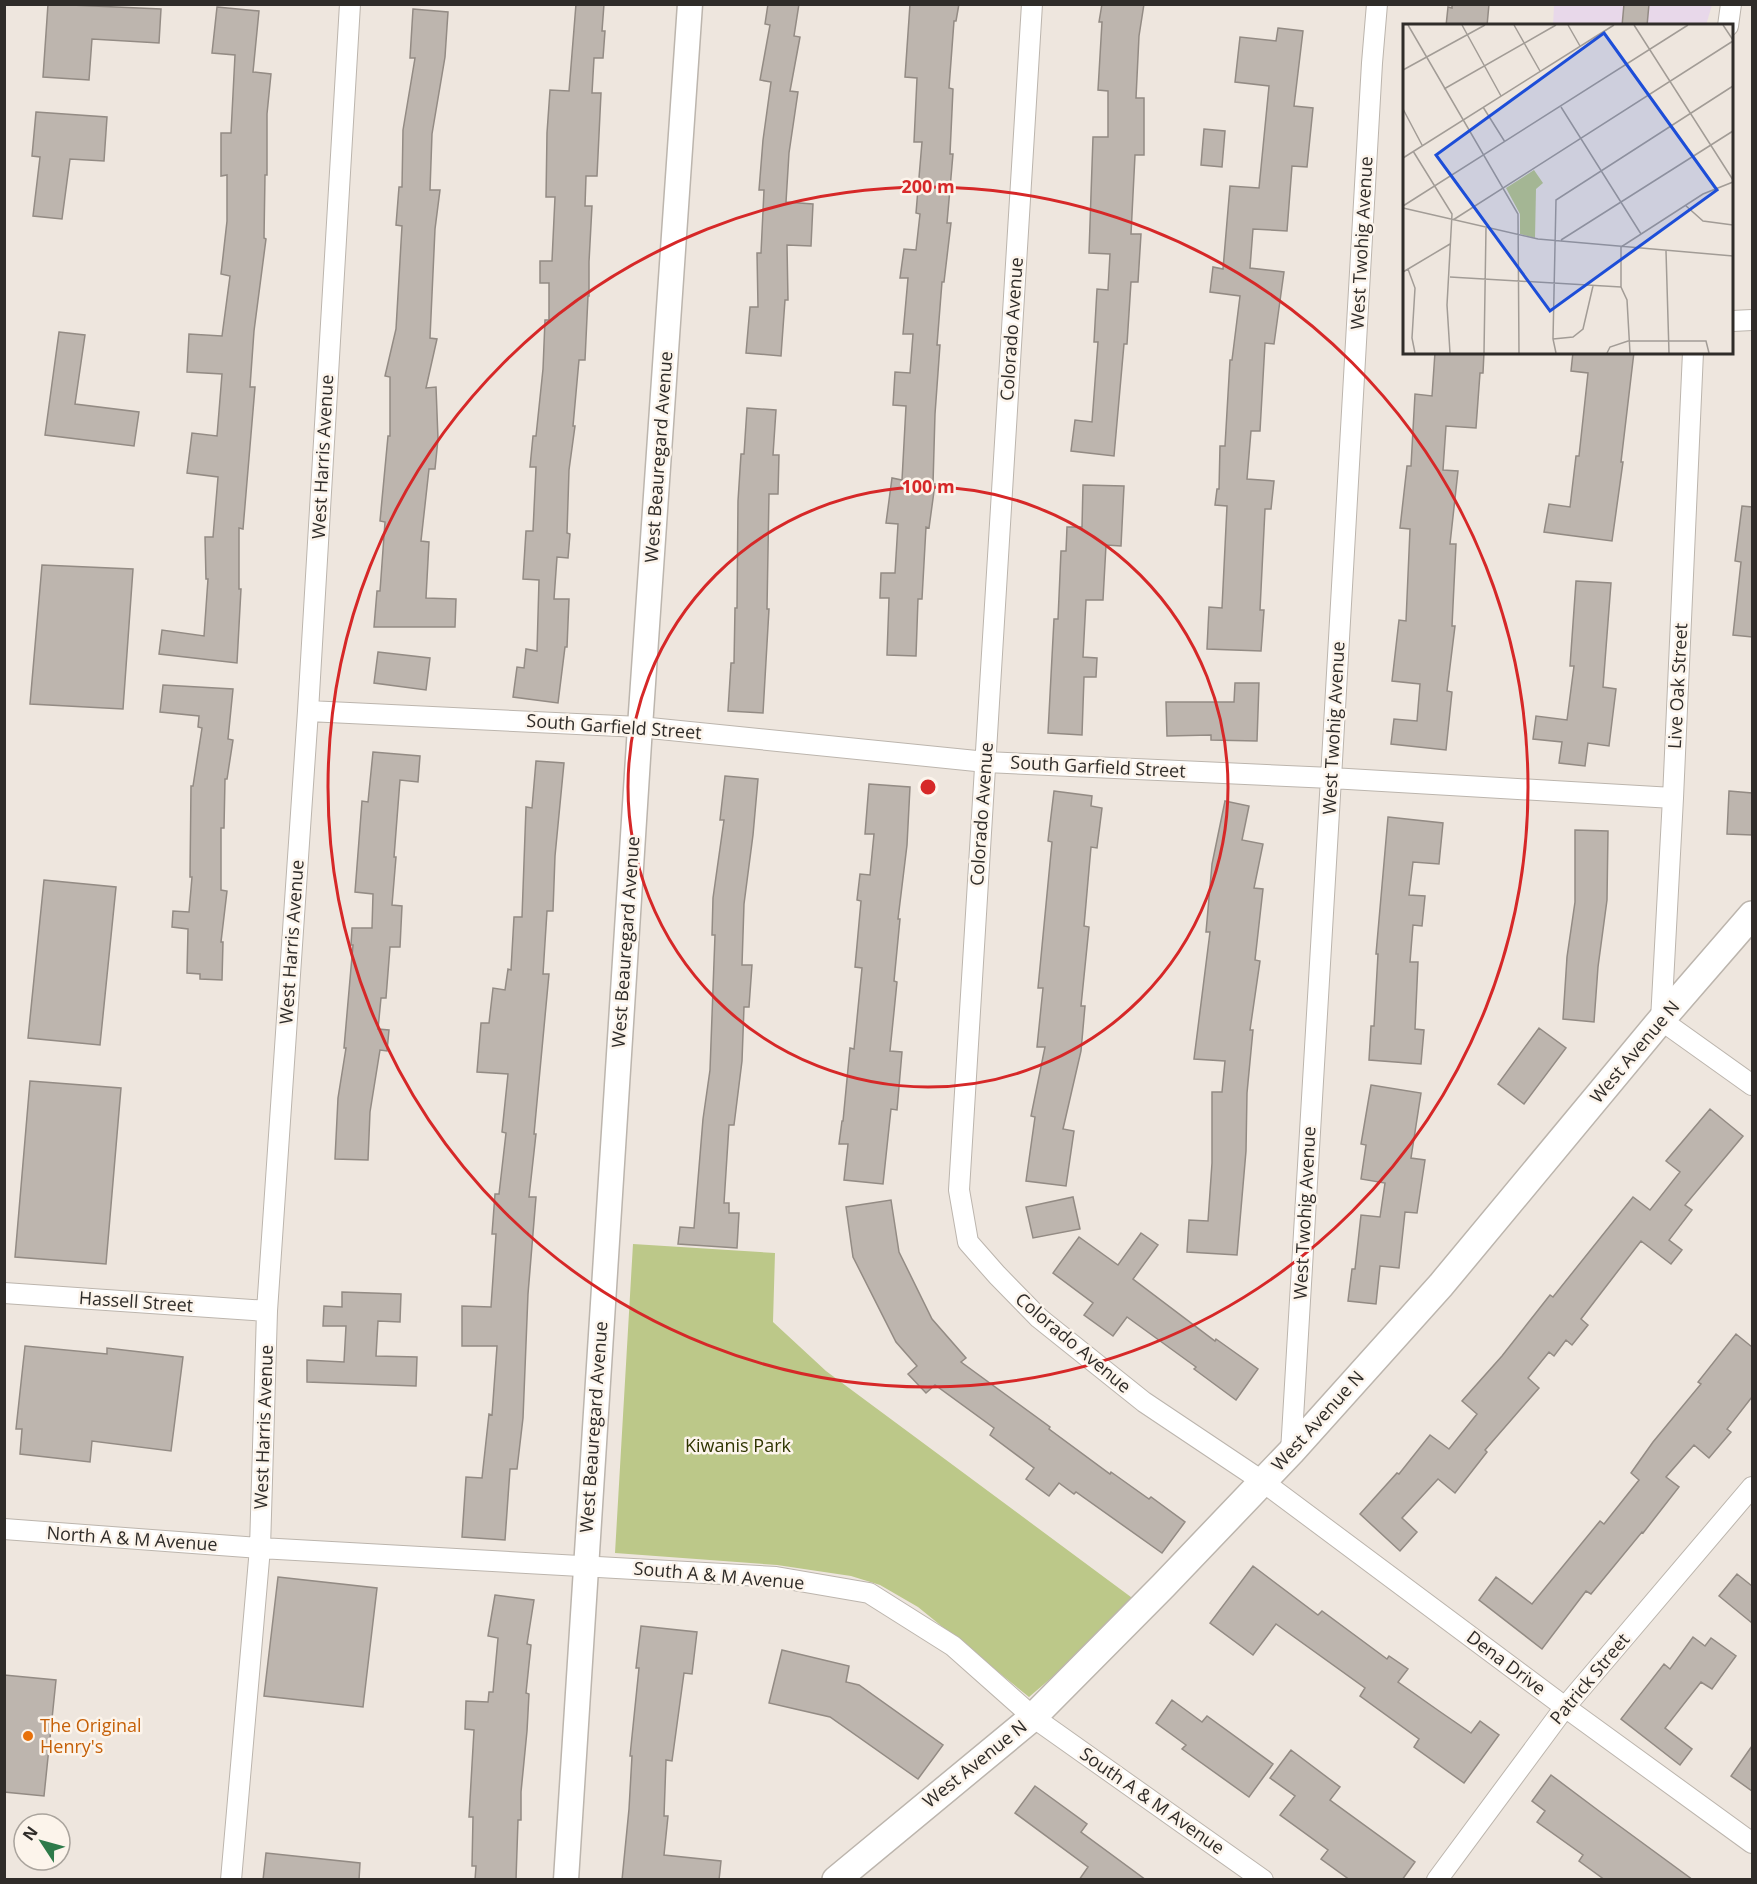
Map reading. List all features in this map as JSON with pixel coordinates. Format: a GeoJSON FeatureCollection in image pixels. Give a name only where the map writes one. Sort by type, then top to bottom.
{"type":"FeatureCollection","features":[{"type":"Feature","properties":{"kind":"main road","name":"West Avenue N"},"geometry":{"type":"LineString","coordinates":[[836,1880],[1033,1717],[1291,1452],[1441,1285],[1661,1020],[1752,915]]}},
{"type":"Feature","properties":{"kind":"street","name":"West Harris Avenue"},"geometry":{"type":"LineString","coordinates":[[231,1880],[260,1548],[267,1311],[308,711],[350,4]]}},
{"type":"Feature","properties":{"kind":"street","name":"West Beauregard Avenue"},"geometry":{"type":"LineString","coordinates":[[566,1880],[640,727],[690,4]]}},
{"type":"Feature","properties":{"kind":"street","name":"Colorado Avenue"},"geometry":{"type":"LineString","coordinates":[[1032,4],[959,1190],[968,1242],[1039,1318],[1144,1402],[1262,1481]]}},
{"type":"Feature","properties":{"kind":"street","name":"West Twohig Avenue"},"geometry":{"type":"LineString","coordinates":[[1291,1452],[1377,4]]}},
{"type":"Feature","properties":{"kind":"street"},"geometry":{"type":"LineString","coordinates":[[1728,24],[1731,4]]}},
{"type":"Feature","properties":{"kind":"street"},"geometry":{"type":"LineString","coordinates":[[1733,321],[1752,320]]}},
{"type":"Feature","properties":{"kind":"street","name":"Live Oak Street"},"geometry":{"type":"LineString","coordinates":[[1661,1020],[1693,354]]}},
{"type":"Feature","properties":{"kind":"street","name":"South Garfield Street"},"geometry":{"type":"LineString","coordinates":[[308,711],[640,727],[986,762],[1331,778],[1673,798]]}},
{"type":"Feature","properties":{"kind":"street"},"geometry":{"type":"LineString","coordinates":[[1661,1020],[1752,1085]]}},
{"type":"Feature","properties":{"kind":"street","name":"Hassell Street"},"geometry":{"type":"LineString","coordinates":[[4,1293],[267,1311]]}},
{"type":"Feature","properties":{"kind":"street","name":"Dena Drive"},"geometry":{"type":"LineString","coordinates":[[1262,1481],[1752,1843]]}},
{"type":"Feature","properties":{"kind":"street","name":"Patrick Street"},"geometry":{"type":"LineString","coordinates":[[1437,1880],[1565,1707],[1752,1487]]}},
{"type":"Feature","properties":{"kind":"street","name":"North A & M Avenue"},"geometry":{"type":"LineString","coordinates":[[4,1529],[260,1548]]}},
{"type":"Feature","properties":{"kind":"street","name":"South A & M Avenue"},"geometry":{"type":"LineString","coordinates":[[260,1548],[776,1577],[869,1593],[953,1646],[1033,1717],[1263,1880]]}},
{"type":"Feature","properties":{"kind":"shaded area"},"geometry":{"type":"Polygon","coordinates":[[[1554,5],[1712,5],[1706,24],[1553,24],[1554,5]]]}},
{"type":"Feature","properties":{"kind":"green space","name":"Kiwanis Park"},"geometry":{"type":"Polygon","coordinates":[[[633,1244],[775,1253],[773,1322],[826,1371],[1139,1603],[1029,1697],[918,1607],[880,1585],[851,1576],[777,1565],[615,1553],[633,1244]]]}},
{"type":"Feature","properties":{"kind":"building"},"geometry":{"type":"Polygon","coordinates":[[[48,4],[161,9],[159,43],[92,39],[89,80],[43,77],[48,4]]]}},
{"type":"Feature","properties":{"kind":"building"},"geometry":{"type":"Polygon","coordinates":[[[576,4],[604,4],[602,31],[605,31],[603,58],[594,58],[592,93],[601,93],[597,176],[586,176],[585,206],[592,206],[589,296],[585,360],[579,360],[573,426],[575,426],[569,470],[568,558],[557,557],[554,599],[569,599],[567,647],[565,647],[558,703],[513,697],[517,667],[524,668],[526,649],[537,651],[539,580],[523,579],[526,531],[533,531],[536,467],[530,467],[533,436],[536,436],[543,369],[545,320],[549,320],[549,283],[540,283],[540,261],[552,261],[555,197],[546,197],[547,133],[550,90],[569,91],[576,4]]]}},
{"type":"Feature","properties":{"kind":"building"},"geometry":{"type":"Polygon","coordinates":[[[768,4],[799,4],[794,36],[800,37],[790,91],[798,92],[789,153],[786,202],[813,204],[811,246],[787,245],[788,300],[785,300],[781,356],[746,353],[750,307],[758,307],[757,253],[761,253],[764,190],[759,190],[771,82],[760,80],[770,25],[765,24],[768,4]]]}},
{"type":"Feature","properties":{"kind":"building"},"geometry":{"type":"Polygon","coordinates":[[[910,4],[959,4],[956,21],[954,21],[949,88],[953,89],[950,154],[953,154],[947,223],[951,223],[944,282],[942,282],[937,345],[940,345],[935,414],[933,484],[935,484],[929,528],[926,527],[922,599],[918,599],[916,656],[887,655],[889,598],[880,598],[881,573],[895,573],[898,524],[886,523],[892,478],[902,480],[906,406],[893,405],[895,372],[910,373],[913,334],[903,334],[908,278],[900,278],[904,249],[916,250],[920,214],[916,213],[922,142],[914,142],[917,78],[905,77],[910,4]]]}},
{"type":"Feature","properties":{"kind":"building"},"geometry":{"type":"Polygon","coordinates":[[[1102,4],[1144,4],[1139,36],[1136,98],[1144,98],[1144,155],[1135,155],[1131,234],[1141,234],[1138,282],[1131,282],[1127,344],[1124,344],[1114,456],[1071,451],[1075,420],[1092,422],[1098,342],[1094,342],[1097,289],[1108,290],[1110,254],[1089,253],[1093,137],[1108,137],[1108,91],[1098,90],[1102,22],[1099,22],[1102,4]]]}},
{"type":"Feature","properties":{"kind":"building"},"geometry":{"type":"Polygon","coordinates":[[[1452,4],[1489,4],[1487,24],[1446,24],[1448,7],[1452,8],[1452,4]]]}},
{"type":"Feature","properties":{"kind":"building"},"geometry":{"type":"Polygon","coordinates":[[[1624,4],[1649,4],[1647,24],[1622,24],[1624,4]]]}},
{"type":"Feature","properties":{"kind":"building"},"geometry":{"type":"Polygon","coordinates":[[[217,7],[259,11],[253,72],[271,74],[267,114],[267,175],[265,175],[264,238],[266,239],[254,331],[250,387],[255,387],[243,529],[239,528],[239,589],[241,589],[237,663],[159,654],[162,630],[204,636],[208,579],[206,579],[205,537],[213,537],[218,477],[187,473],[192,433],[217,436],[222,374],[187,372],[189,334],[222,336],[230,276],[221,274],[227,221],[227,175],[221,176],[221,133],[231,133],[235,55],[212,53],[217,7]]]}},
{"type":"Feature","properties":{"kind":"building"},"geometry":{"type":"Polygon","coordinates":[[[413,9],[448,12],[445,57],[432,134],[430,190],[440,190],[435,229],[430,338],[437,339],[426,388],[436,387],[438,439],[435,469],[429,469],[421,541],[429,542],[426,598],[456,599],[455,627],[374,627],[377,591],[380,591],[385,522],[380,521],[388,436],[390,436],[390,377],[385,376],[396,329],[402,226],[396,225],[399,187],[402,187],[403,130],[415,58],[410,58],[413,9]]]}},
{"type":"Feature","properties":{"kind":"building"},"geometry":{"type":"Polygon","coordinates":[[[1278,28],[1303,31],[1294,106],[1313,108],[1307,167],[1292,166],[1287,231],[1253,229],[1250,268],[1284,272],[1274,344],[1265,343],[1260,431],[1251,431],[1247,479],[1274,481],[1271,509],[1265,509],[1260,610],[1264,610],[1261,651],[1207,649],[1209,607],[1222,608],[1227,506],[1215,505],[1217,489],[1219,489],[1220,446],[1225,446],[1230,360],[1232,360],[1240,296],[1210,292],[1213,267],[1223,269],[1230,186],[1259,188],[1269,86],[1235,82],[1240,37],[1276,41],[1278,28]]]}},
{"type":"Feature","properties":{"kind":"building"},"geometry":{"type":"Polygon","coordinates":[[[36,112],[107,117],[104,161],[70,159],[62,219],[33,216],[40,157],[32,156],[36,112]]]}},
{"type":"Feature","properties":{"kind":"building"},"geometry":{"type":"Polygon","coordinates":[[[1204,129],[1225,131],[1222,167],[1201,165],[1204,129]]]}},
{"type":"Feature","properties":{"kind":"building"},"geometry":{"type":"Polygon","coordinates":[[[59,332],[85,335],[75,404],[139,412],[134,446],[45,435],[59,332]]]}},
{"type":"Feature","properties":{"kind":"building"},"geometry":{"type":"Polygon","coordinates":[[[1435,354],[1484,354],[1483,373],[1480,373],[1476,428],[1446,426],[1443,470],[1458,471],[1450,544],[1456,544],[1452,626],[1455,626],[1447,691],[1452,692],[1446,750],[1391,744],[1394,719],[1417,721],[1420,684],[1392,681],[1399,620],[1406,621],[1410,529],[1400,528],[1407,466],[1411,466],[1415,394],[1432,396],[1435,354]]]}},
{"type":"Feature","properties":{"kind":"building"},"geometry":{"type":"Polygon","coordinates":[[[1573,354],[1634,354],[1612,541],[1544,532],[1549,504],[1570,507],[1576,456],[1579,456],[1588,373],[1571,371],[1573,354]]]}},
{"type":"Feature","properties":{"kind":"building"},"geometry":{"type":"Polygon","coordinates":[[[747,408],[776,410],[773,455],[779,455],[778,494],[769,494],[767,609],[769,609],[763,713],[728,711],[731,663],[734,663],[735,608],[737,608],[738,501],[747,408]]]}},
{"type":"Feature","properties":{"kind":"building"},"geometry":{"type":"Polygon","coordinates":[[[1083,485],[1124,486],[1121,546],[1106,545],[1103,600],[1086,600],[1083,657],[1097,658],[1096,677],[1084,677],[1082,735],[1048,733],[1054,619],[1058,619],[1061,551],[1066,551],[1067,527],[1082,527],[1083,485]]]}},
{"type":"Feature","properties":{"kind":"building"},"geometry":{"type":"Polygon","coordinates":[[[1742,506],[1752,507],[1752,637],[1733,635],[1741,562],[1735,561],[1742,506]]]}},
{"type":"Feature","properties":{"kind":"building"},"geometry":{"type":"Polygon","coordinates":[[[42,565],[133,569],[123,709],[30,704],[42,565]]]}},
{"type":"Feature","properties":{"kind":"building"},"geometry":{"type":"Polygon","coordinates":[[[1576,581],[1611,583],[1603,687],[1616,689],[1609,746],[1588,743],[1585,766],[1559,763],[1562,742],[1533,739],[1536,716],[1567,720],[1574,666],[1570,666],[1576,581]]]}},
{"type":"Feature","properties":{"kind":"building"},"geometry":{"type":"Polygon","coordinates":[[[378,652],[430,658],[426,690],[374,683],[378,652]]]}},
{"type":"Feature","properties":{"kind":"building"},"geometry":{"type":"Polygon","coordinates":[[[1235,683],[1259,683],[1257,741],[1211,740],[1211,735],[1167,736],[1166,702],[1234,702],[1235,683]]]}},
{"type":"Feature","properties":{"kind":"building"},"geometry":{"type":"Polygon","coordinates":[[[163,685],[233,689],[228,739],[233,740],[227,779],[225,779],[224,828],[221,828],[221,890],[227,891],[221,942],[223,942],[222,980],[200,979],[200,974],[187,973],[188,929],[172,927],[173,911],[189,912],[192,877],[190,877],[191,786],[193,786],[202,728],[198,727],[199,716],[160,712],[163,685]]]}},
{"type":"Feature","properties":{"kind":"building"},"geometry":{"type":"Polygon","coordinates":[[[373,752],[420,756],[418,782],[400,780],[392,905],[402,906],[400,947],[390,947],[386,998],[381,998],[378,1029],[389,1030],[387,1051],[380,1050],[370,1112],[368,1160],[335,1159],[338,1098],[346,1048],[344,1048],[353,945],[351,945],[352,928],[372,928],[373,894],[355,892],[362,801],[368,802],[373,752]]]}},
{"type":"Feature","properties":{"kind":"building"},"geometry":{"type":"Polygon","coordinates":[[[536,761],[564,763],[555,856],[553,911],[547,911],[543,974],[549,974],[529,1197],[536,1197],[528,1294],[523,1418],[517,1469],[510,1469],[505,1540],[462,1537],[466,1477],[482,1478],[489,1414],[492,1415],[497,1346],[462,1346],[462,1306],[491,1307],[496,1234],[492,1234],[495,1194],[499,1194],[506,1133],[502,1132],[508,1074],[477,1072],[481,1023],[489,1023],[493,988],[505,990],[508,969],[511,970],[514,917],[522,917],[526,807],[532,808],[536,761]]]}},
{"type":"Feature","properties":{"kind":"building"},"geometry":{"type":"Polygon","coordinates":[[[725,776],[758,779],[744,904],[742,965],[752,965],[749,1007],[744,1007],[742,1061],[734,1125],[729,1125],[724,1203],[729,1203],[729,1213],[739,1213],[737,1248],[678,1244],[680,1227],[694,1228],[703,1119],[710,1070],[715,935],[712,935],[713,898],[724,820],[720,820],[725,776]]]}},
{"type":"Feature","properties":{"kind":"building"},"geometry":{"type":"Polygon","coordinates":[[[869,784],[910,787],[907,845],[898,919],[900,919],[894,981],[897,982],[890,1051],[902,1052],[897,1110],[891,1109],[883,1184],[844,1180],[848,1144],[839,1144],[850,1048],[854,1049],[862,968],[855,967],[861,901],[857,900],[860,874],[870,875],[874,834],[865,834],[869,784]]]}},
{"type":"Feature","properties":{"kind":"building"},"geometry":{"type":"Polygon","coordinates":[[[1054,791],[1092,796],[1091,806],[1102,808],[1097,848],[1091,847],[1084,926],[1089,927],[1081,1006],[1085,1006],[1081,1051],[1063,1129],[1074,1131],[1066,1186],[1026,1181],[1035,1117],[1031,1116],[1045,1047],[1037,1047],[1043,988],[1038,988],[1052,842],[1048,841],[1054,791]]]}},
{"type":"Feature","properties":{"kind":"building"},"geometry":{"type":"Polygon","coordinates":[[[1729,791],[1752,793],[1752,835],[1727,834],[1729,791]]]}},
{"type":"Feature","properties":{"kind":"building"},"geometry":{"type":"Polygon","coordinates":[[[1225,801],[1249,806],[1242,840],[1263,844],[1254,888],[1263,889],[1255,960],[1260,961],[1250,1030],[1253,1030],[1237,1255],[1187,1252],[1189,1220],[1208,1221],[1212,1163],[1212,1092],[1222,1092],[1225,1061],[1194,1059],[1210,932],[1206,932],[1212,864],[1225,801]]]}},
{"type":"Feature","properties":{"kind":"building"},"geometry":{"type":"Polygon","coordinates":[[[1388,817],[1443,823],[1439,864],[1413,862],[1409,895],[1425,896],[1422,926],[1413,925],[1410,962],[1418,962],[1415,1029],[1424,1030],[1421,1064],[1369,1060],[1371,1026],[1374,1026],[1378,954],[1376,954],[1388,817]]]}},
{"type":"Feature","properties":{"kind":"building"},"geometry":{"type":"Polygon","coordinates":[[[1575,830],[1608,831],[1607,900],[1598,967],[1594,1022],[1563,1019],[1567,957],[1575,902],[1575,830]]]}},
{"type":"Feature","properties":{"kind":"building"},"geometry":{"type":"Polygon","coordinates":[[[44,880],[116,887],[100,1045],[28,1038],[44,880]]]}},
{"type":"Feature","properties":{"kind":"building"},"geometry":{"type":"Polygon","coordinates":[[[1539,1028],[1566,1048],[1524,1104],[1498,1084],[1539,1028]]]}},
{"type":"Feature","properties":{"kind":"building"},"geometry":{"type":"Polygon","coordinates":[[[30,1081],[121,1088],[106,1264],[15,1257],[30,1081]]]}},
{"type":"Feature","properties":{"kind":"building"},"geometry":{"type":"Polygon","coordinates":[[[1371,1085],[1421,1093],[1411,1158],[1425,1160],[1417,1213],[1405,1212],[1399,1268],[1380,1266],[1376,1304],[1348,1301],[1352,1269],[1355,1269],[1361,1215],[1380,1217],[1385,1183],[1361,1179],[1366,1145],[1361,1144],[1371,1085]]]}},
{"type":"Feature","properties":{"kind":"building"},"geometry":{"type":"Polygon","coordinates":[[[1710,1109],[1743,1136],[1685,1205],[1692,1210],[1669,1240],[1682,1250],[1671,1264],[1641,1241],[1581,1319],[1588,1325],[1572,1345],[1566,1340],[1554,1356],[1549,1352],[1528,1378],[1539,1388],[1485,1450],[1487,1452],[1455,1493],[1438,1479],[1402,1518],[1417,1532],[1400,1551],[1360,1514],[1397,1473],[1399,1474],[1430,1435],[1449,1449],[1477,1414],[1462,1401],[1502,1356],[1550,1295],[1553,1297],[1633,1197],[1650,1210],[1680,1172],[1666,1161],[1710,1109]]]}},
{"type":"Feature","properties":{"kind":"building"},"geometry":{"type":"Polygon","coordinates":[[[1073,1197],[1080,1229],[1033,1238],[1026,1207],[1073,1197]]]}},
{"type":"Feature","properties":{"kind":"building"},"geometry":{"type":"Polygon","coordinates":[[[891,1200],[899,1252],[932,1319],[966,1358],[961,1362],[1110,1474],[1111,1472],[1149,1499],[1151,1497],[1185,1522],[1162,1553],[1076,1492],[1074,1494],[1059,1483],[1049,1496],[1026,1479],[1034,1468],[990,1435],[994,1428],[935,1385],[926,1393],[908,1374],[917,1366],[896,1342],[853,1257],[846,1207],[891,1200]]]}},
{"type":"Feature","properties":{"kind":"building"},"geometry":{"type":"Polygon","coordinates":[[[1141,1233],[1158,1245],[1133,1279],[1215,1341],[1216,1339],[1258,1369],[1236,1400],[1194,1369],[1196,1367],[1127,1317],[1113,1336],[1084,1315],[1093,1303],[1053,1273],[1079,1237],[1118,1265],[1141,1233]]]}},
{"type":"Feature","properties":{"kind":"building"},"geometry":{"type":"Polygon","coordinates":[[[342,1292],[401,1294],[400,1322],[378,1321],[376,1356],[417,1357],[416,1386],[307,1382],[307,1360],[344,1362],[346,1326],[323,1326],[324,1306],[342,1307],[342,1292]]]}},
{"type":"Feature","properties":{"kind":"building"},"geometry":{"type":"Polygon","coordinates":[[[1736,1334],[1752,1347],[1752,1397],[1727,1429],[1731,1432],[1709,1458],[1694,1445],[1666,1477],[1679,1487],[1591,1594],[1586,1591],[1542,1649],[1479,1600],[1496,1577],[1532,1604],[1600,1521],[1604,1524],[1639,1480],[1631,1473],[1653,1442],[1701,1384],[1698,1382],[1736,1334]]]}},
{"type":"Feature","properties":{"kind":"building"},"geometry":{"type":"Polygon","coordinates":[[[25,1346],[107,1354],[107,1348],[183,1357],[171,1451],[92,1441],[90,1462],[20,1454],[22,1429],[16,1429],[25,1346]]]}},
{"type":"Feature","properties":{"kind":"building"},"geometry":{"type":"Polygon","coordinates":[[[1253,1566],[1318,1615],[1322,1611],[1387,1659],[1389,1656],[1408,1669],[1398,1682],[1471,1733],[1480,1721],[1499,1735],[1464,1783],[1414,1747],[1419,1739],[1360,1696],[1365,1688],[1276,1624],[1253,1655],[1210,1623],[1253,1566]]]}},
{"type":"Feature","properties":{"kind":"building"},"geometry":{"type":"Polygon","coordinates":[[[1737,1574],[1752,1586],[1752,1623],[1719,1596],[1737,1574]]]}},
{"type":"Feature","properties":{"kind":"building"},"geometry":{"type":"Polygon","coordinates":[[[278,1577],[377,1588],[363,1707],[264,1696],[278,1577]]]}},
{"type":"Feature","properties":{"kind":"building"},"geometry":{"type":"Polygon","coordinates":[[[495,1595],[534,1600],[527,1644],[531,1645],[526,1693],[529,1694],[521,1820],[518,1820],[516,1880],[475,1880],[476,1866],[472,1866],[473,1817],[469,1817],[474,1730],[465,1729],[466,1701],[488,1702],[489,1692],[493,1692],[498,1638],[488,1636],[495,1595]]]}},
{"type":"Feature","properties":{"kind":"building"},"geometry":{"type":"Polygon","coordinates":[[[641,1626],[697,1632],[692,1674],[684,1673],[672,1761],[666,1760],[664,1816],[668,1816],[664,1855],[721,1861],[719,1880],[622,1880],[629,1809],[632,1756],[630,1756],[639,1668],[636,1668],[641,1626]]]}},
{"type":"Feature","properties":{"kind":"building"},"geometry":{"type":"Polygon","coordinates":[[[1693,1637],[1705,1646],[1711,1638],[1736,1656],[1712,1689],[1701,1682],[1665,1728],[1692,1749],[1680,1765],[1621,1719],[1664,1664],[1670,1669],[1693,1637]]]}},
{"type":"Feature","properties":{"kind":"building"},"geometry":{"type":"Polygon","coordinates":[[[782,1650],[849,1666],[846,1682],[859,1685],[943,1745],[918,1779],[830,1717],[769,1703],[782,1650]]]}},
{"type":"Feature","properties":{"kind":"building","name":"The Original Henry's"},"geometry":{"type":"Polygon","coordinates":[[[4,1675],[56,1680],[44,1796],[4,1792],[4,1675]]]}},
{"type":"Feature","properties":{"kind":"building"},"geometry":{"type":"Polygon","coordinates":[[[1172,1700],[1202,1722],[1207,1716],[1273,1764],[1249,1797],[1182,1749],[1186,1745],[1156,1723],[1172,1700]]]}},
{"type":"Feature","properties":{"kind":"building"},"geometry":{"type":"Polygon","coordinates":[[[1752,1746],[1752,1791],[1731,1776],[1752,1746]]]}},
{"type":"Feature","properties":{"kind":"building"},"geometry":{"type":"Polygon","coordinates":[[[1291,1750],[1340,1787],[1330,1800],[1415,1862],[1402,1880],[1350,1880],[1321,1859],[1328,1850],[1280,1815],[1295,1796],[1270,1778],[1291,1750]]]}},
{"type":"Feature","properties":{"kind":"building"},"geometry":{"type":"Polygon","coordinates":[[[1551,1775],[1693,1880],[1605,1880],[1579,1861],[1583,1855],[1537,1822],[1545,1811],[1532,1801],[1551,1775]]]}},
{"type":"Feature","properties":{"kind":"building"},"geometry":{"type":"Polygon","coordinates":[[[1035,1786],[1087,1824],[1081,1832],[1146,1880],[1079,1880],[1088,1867],[1015,1813],[1035,1786]]]}},
{"type":"Feature","properties":{"kind":"building"},"geometry":{"type":"Polygon","coordinates":[[[266,1853],[360,1863],[359,1880],[263,1880],[266,1853]]]}},
{"type":"Feature","properties":{"kind":"place","name":"The Original Henry's"},"geometry":{"type":"Point","coordinates":[28,1736]}}]}
